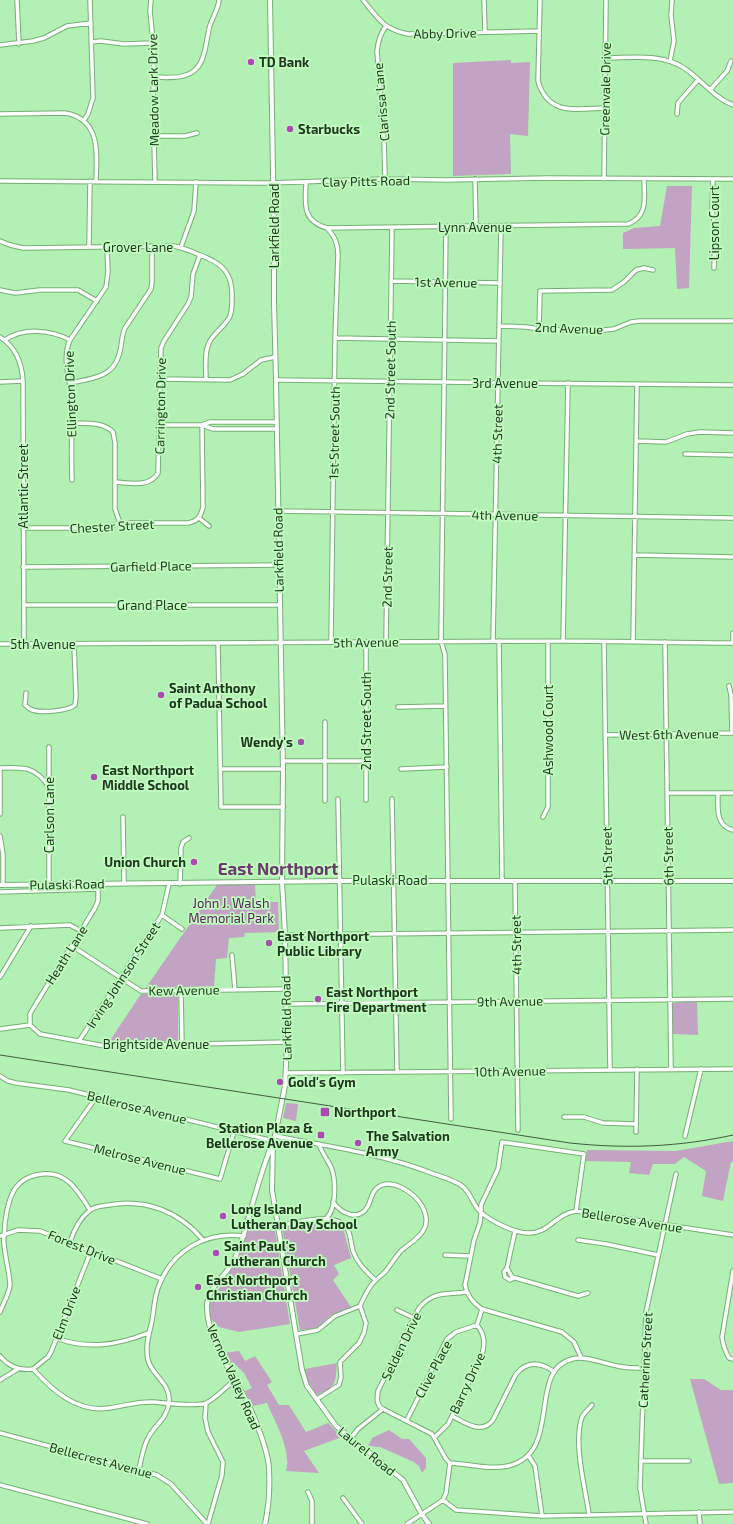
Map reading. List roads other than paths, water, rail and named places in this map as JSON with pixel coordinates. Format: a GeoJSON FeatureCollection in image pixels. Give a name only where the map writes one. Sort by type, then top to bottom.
{"type":"FeatureCollection","features":[{"type":"Feature","properties":{"kind":"main road","name":"Larkfield Road"},"geometry":{"type":"LineString","coordinates":[[270,0],[274,183],[278,565],[283,762],[282,882],[285,935],[287,1042],[286,1073],[282,1099]]}},
{"type":"Feature","properties":{"kind":"main road","name":"Pulaski Road"},"geometry":{"type":"LineString","coordinates":[[2,885],[49,884],[98,886],[124,883],[180,884],[340,880],[733,881]]}},
{"type":"Feature","properties":{"kind":"main road","name":"Vernon Valley Road"},"geometry":{"type":"LineString","coordinates":[[275,1136],[282,1099]]}},
{"type":"Feature","properties":{"kind":"main road","name":"Vernon Valley Road"},"geometry":{"type":"LineString","coordinates":[[266,1524],[269,1468],[253,1414],[219,1349],[208,1322],[207,1307],[210,1292],[232,1263],[244,1236],[265,1161],[273,1141]]}},
{"type":"Feature","properties":{"kind":"main road","name":"Laurel Road"},"geometry":{"type":"LineString","coordinates":[[273,1141],[272,1190],[303,1376],[307,1386],[336,1426],[403,1480],[421,1513],[429,1524]]}},
{"type":"Feature","properties":{"kind":"street"},"geometry":{"type":"LineString","coordinates":[[17,0],[19,44]]}},
{"type":"Feature","properties":{"kind":"street"},"geometry":{"type":"LineString","coordinates":[[84,120],[88,114],[93,98],[90,0]]}},
{"type":"Feature","properties":{"kind":"street","name":"Meadow Lark Drive"},"geometry":{"type":"LineString","coordinates":[[151,0],[150,11],[154,43],[153,92],[155,181]]}},
{"type":"Feature","properties":{"kind":"street"},"geometry":{"type":"LineString","coordinates":[[154,77],[184,77],[191,74],[200,64],[210,24],[218,9],[219,0]]}},
{"type":"Feature","properties":{"kind":"street","name":"Abby Drive"},"geometry":{"type":"LineString","coordinates":[[363,0],[386,26],[408,34],[539,31]]}},
{"type":"Feature","properties":{"kind":"street"},"geometry":{"type":"LineString","coordinates":[[484,0],[485,32]]}},
{"type":"Feature","properties":{"kind":"street"},"geometry":{"type":"LineString","coordinates":[[540,0],[538,81],[541,90],[550,102],[565,109],[605,108]]}},
{"type":"Feature","properties":{"kind":"street","name":"Greenvale Drive"},"geometry":{"type":"LineString","coordinates":[[604,178],[606,0]]}},
{"type":"Feature","properties":{"kind":"street"},"geometry":{"type":"LineString","coordinates":[[670,61],[674,41],[671,16],[672,0]]}},
{"type":"Feature","properties":{"kind":"street"},"geometry":{"type":"LineString","coordinates":[[0,45],[19,44],[44,38],[67,26],[90,23]]}},
{"type":"Feature","properties":{"kind":"street","name":"Clarissa Lane"},"geometry":{"type":"LineString","coordinates":[[385,179],[384,140],[377,52],[381,33],[386,26]]}},
{"type":"Feature","properties":{"kind":"street"},"geometry":{"type":"LineString","coordinates":[[91,42],[101,41],[124,44],[154,43]]}},
{"type":"Feature","properties":{"kind":"street"},"geometry":{"type":"LineString","coordinates":[[606,58],[659,59],[670,61],[683,67],[724,101],[733,105]]}},
{"type":"Feature","properties":{"kind":"street"},"geometry":{"type":"LineString","coordinates":[[710,90],[727,71],[731,61]]}},
{"type":"Feature","properties":{"kind":"street"},"geometry":{"type":"LineString","coordinates":[[677,114],[678,103],[698,80]]}},
{"type":"Feature","properties":{"kind":"street"},"geometry":{"type":"LineString","coordinates":[[0,114],[65,113],[78,116],[84,120],[95,138],[97,152],[96,181]]}},
{"type":"Feature","properties":{"kind":"street"},"geometry":{"type":"LineString","coordinates":[[154,136],[185,136],[197,133]]}},
{"type":"Feature","properties":{"kind":"street","name":"Clay Pitts Road"},"geometry":{"type":"LineString","coordinates":[[0,181],[306,183],[385,179],[733,179]]}},
{"type":"Feature","properties":{"kind":"street"},"geometry":{"type":"LineString","coordinates":[[475,179],[476,226]]}},
{"type":"Feature","properties":{"kind":"street","name":"Lynn Avenue"},"geometry":{"type":"LineString","coordinates":[[327,228],[501,227],[628,224],[639,218],[642,212],[644,206],[644,179]]}},
{"type":"Feature","properties":{"kind":"street","name":"Lipson Court"},"geometry":{"type":"LineString","coordinates":[[714,179],[712,210],[714,227],[714,268]]}},
{"type":"Feature","properties":{"kind":"street"},"geometry":{"type":"LineString","coordinates":[[90,181],[90,247]]}},
{"type":"Feature","properties":{"kind":"street"},"geometry":{"type":"LineString","coordinates":[[181,247],[194,211],[196,182]]}},
{"type":"Feature","properties":{"kind":"street"},"geometry":{"type":"LineString","coordinates":[[306,183],[307,213],[314,223],[327,228]]}},
{"type":"Feature","properties":{"kind":"street"},"geometry":{"type":"LineString","coordinates":[[446,227],[441,641],[445,655],[451,1119]]}},
{"type":"Feature","properties":{"kind":"street","name":"4th Street"},"geometry":{"type":"LineString","coordinates":[[493,641],[501,227]]}},
{"type":"Feature","properties":{"kind":"street","name":"1st Street South"},"geometry":{"type":"LineString","coordinates":[[327,228],[336,239],[338,247],[335,338],[336,381],[331,642]]}},
{"type":"Feature","properties":{"kind":"street","name":"2nd Street South"},"geometry":{"type":"LineString","coordinates":[[388,513],[392,228]]}},
{"type":"Feature","properties":{"kind":"street","name":"Grover Lane"},"geometry":{"type":"LineString","coordinates":[[0,241],[23,248],[181,247],[218,264],[228,276],[232,291],[230,315],[223,327],[208,343],[206,357],[206,380]]}},
{"type":"Feature","properties":{"kind":"street"},"geometry":{"type":"LineString","coordinates":[[70,383],[104,375],[116,363],[119,357],[122,334],[151,289],[153,274],[152,246]]}},
{"type":"Feature","properties":{"kind":"street","name":"Ellington Drive"},"geometry":{"type":"LineString","coordinates":[[72,480],[72,423],[70,383],[66,360],[67,347],[70,340],[106,288],[108,247]]}},
{"type":"Feature","properties":{"kind":"street","name":"Carrington Drive"},"geometry":{"type":"LineString","coordinates":[[115,482],[144,484],[155,478],[159,467],[161,348],[191,297],[193,274],[200,255]]}},
{"type":"Feature","properties":{"kind":"street"},"geometry":{"type":"LineString","coordinates":[[539,330],[540,291],[612,290],[624,282],[636,270],[644,268],[653,270]]}},
{"type":"Feature","properties":{"kind":"street","name":"1st Avenue"},"geometry":{"type":"LineString","coordinates":[[392,281],[500,282]]}},
{"type":"Feature","properties":{"kind":"street"},"geometry":{"type":"LineString","coordinates":[[0,290],[15,294],[40,290],[78,290],[97,301]]}},
{"type":"Feature","properties":{"kind":"street","name":"2nd Avenue"},"geometry":{"type":"LineString","coordinates":[[499,326],[526,327],[539,330],[604,330],[614,329],[631,322],[640,321],[733,321]]}},
{"type":"Feature","properties":{"kind":"street"},"geometry":{"type":"LineString","coordinates":[[5,340],[17,333],[42,332],[56,333],[70,340]]}},
{"type":"Feature","properties":{"kind":"street","name":"Atlantic Street"},"geometry":{"type":"LineString","coordinates":[[0,337],[5,340],[19,359],[22,368],[24,644]]}},
{"type":"Feature","properties":{"kind":"street"},"geometry":{"type":"LineString","coordinates":[[335,338],[499,341]]}},
{"type":"Feature","properties":{"kind":"street"},"geometry":{"type":"LineString","coordinates":[[160,379],[230,380],[238,377],[261,360],[275,358]]}},
{"type":"Feature","properties":{"kind":"street","name":"3rd Avenue"},"geometry":{"type":"LineString","coordinates":[[276,380],[498,384],[568,383],[733,385]]}},
{"type":"Feature","properties":{"kind":"street"},"geometry":{"type":"LineString","coordinates":[[0,382],[23,381]]}},
{"type":"Feature","properties":{"kind":"street"},"geometry":{"type":"LineString","coordinates":[[563,641],[568,383]]}},
{"type":"Feature","properties":{"kind":"street"},"geometry":{"type":"LineString","coordinates":[[633,642],[637,384]]}},
{"type":"Feature","properties":{"kind":"street"},"geometry":{"type":"LineString","coordinates":[[202,425],[210,422],[276,422]]}},
{"type":"Feature","properties":{"kind":"street"},"geometry":{"type":"LineString","coordinates":[[251,422],[251,429]]}},
{"type":"Feature","properties":{"kind":"street"},"geometry":{"type":"LineString","coordinates":[[72,423],[104,425],[114,432],[115,509],[120,523]]}},
{"type":"Feature","properties":{"kind":"street"},"geometry":{"type":"LineString","coordinates":[[160,425],[202,425],[213,429],[276,429]]}},
{"type":"Feature","properties":{"kind":"street"},"geometry":{"type":"LineString","coordinates":[[202,425],[203,507],[199,518],[209,526]]}},
{"type":"Feature","properties":{"kind":"street"},"geometry":{"type":"LineString","coordinates":[[636,441],[666,442],[693,432],[733,433]]}},
{"type":"Feature","properties":{"kind":"street"},"geometry":{"type":"LineString","coordinates":[[685,454],[733,455]]}},
{"type":"Feature","properties":{"kind":"street","name":"4th Avenue"},"geometry":{"type":"LineString","coordinates":[[278,511],[733,518]]}},
{"type":"Feature","properties":{"kind":"street","name":"2nd Street"},"geometry":{"type":"LineString","coordinates":[[386,641],[388,513]]}},
{"type":"Feature","properties":{"kind":"street","name":"Chester Street"},"geometry":{"type":"LineString","coordinates":[[23,528],[105,528],[120,523],[188,523],[199,518]]}},
{"type":"Feature","properties":{"kind":"street"},"geometry":{"type":"LineString","coordinates":[[635,555],[733,557]]}},
{"type":"Feature","properties":{"kind":"street","name":"Garfield Place"},"geometry":{"type":"LineString","coordinates":[[24,567],[278,565]]}},
{"type":"Feature","properties":{"kind":"street","name":"Grand Place"},"geometry":{"type":"LineString","coordinates":[[24,605],[280,605]]}},
{"type":"Feature","properties":{"kind":"street"},"geometry":{"type":"LineString","coordinates":[[733,633],[733,643]]}},
{"type":"Feature","properties":{"kind":"street","name":"5th Avenue"},"geometry":{"type":"LineString","coordinates":[[0,644],[218,644],[386,641],[733,643]]}},
{"type":"Feature","properties":{"kind":"street"},"geometry":{"type":"LineString","coordinates":[[499,641],[502,880]]}},
{"type":"Feature","properties":{"kind":"street","name":"Ashwood Court"},"geometry":{"type":"LineString","coordinates":[[543,817],[548,807],[548,641]]}},
{"type":"Feature","properties":{"kind":"street","name":"2nd Street South"},"geometry":{"type":"LineString","coordinates":[[366,642],[366,800]]}},
{"type":"Feature","properties":{"kind":"street","name":"5th Street"},"geometry":{"type":"LineString","coordinates":[[604,642],[610,1070]]}},
{"type":"Feature","properties":{"kind":"street","name":"6th Street"},"geometry":{"type":"LineString","coordinates":[[665,642],[671,1069]]}},
{"type":"Feature","properties":{"kind":"street"},"geometry":{"type":"LineString","coordinates":[[26,693],[25,705],[31,710],[64,710],[75,705],[74,644]]}},
{"type":"Feature","properties":{"kind":"street"},"geometry":{"type":"LineString","coordinates":[[218,644],[221,807],[283,807]]}},
{"type":"Feature","properties":{"kind":"street"},"geometry":{"type":"LineString","coordinates":[[728,686],[731,696],[732,733]]}},
{"type":"Feature","properties":{"kind":"street"},"geometry":{"type":"LineString","coordinates":[[75,705],[80,707]]}},
{"type":"Feature","properties":{"kind":"street"},"geometry":{"type":"LineString","coordinates":[[398,707],[445,706]]}},
{"type":"Feature","properties":{"kind":"street"},"geometry":{"type":"LineString","coordinates":[[325,722],[325,801]]}},
{"type":"Feature","properties":{"kind":"street","name":"West 6th Avenue"},"geometry":{"type":"LineString","coordinates":[[605,735],[732,733]]}},
{"type":"Feature","properties":{"kind":"street","name":"Carlson Lane"},"geometry":{"type":"LineString","coordinates":[[49,747],[49,884]]}},
{"type":"Feature","properties":{"kind":"street"},"geometry":{"type":"LineString","coordinates":[[283,762],[366,761]]}},
{"type":"Feature","properties":{"kind":"street"},"geometry":{"type":"LineString","coordinates":[[0,814],[0,768],[20,767],[30,770],[42,777],[49,787]]}},
{"type":"Feature","properties":{"kind":"street"},"geometry":{"type":"LineString","coordinates":[[401,769],[447,767]]}},
{"type":"Feature","properties":{"kind":"street"},"geometry":{"type":"LineString","coordinates":[[221,769],[283,768]]}},
{"type":"Feature","properties":{"kind":"street"},"geometry":{"type":"LineString","coordinates":[[668,793],[733,793]]}},
{"type":"Feature","properties":{"kind":"street"},"geometry":{"type":"LineString","coordinates":[[718,793],[718,818],[725,827],[733,830]]}},
{"type":"Feature","properties":{"kind":"street"},"geometry":{"type":"LineString","coordinates":[[338,799],[343,1073]]}},
{"type":"Feature","properties":{"kind":"street"},"geometry":{"type":"LineString","coordinates":[[392,799],[397,1072]]}},
{"type":"Feature","properties":{"kind":"street"},"geometry":{"type":"LineString","coordinates":[[123,818],[124,883]]}},
{"type":"Feature","properties":{"kind":"street"},"geometry":{"type":"LineString","coordinates":[[0,836],[3,854],[2,885]]}},
{"type":"Feature","properties":{"kind":"street"},"geometry":{"type":"LineString","coordinates":[[180,884],[181,848],[183,842],[189,838]]}},
{"type":"Feature","properties":{"kind":"street","name":"4th Street"},"geometry":{"type":"LineString","coordinates":[[515,880],[518,1130]]}},
{"type":"Feature","properties":{"kind":"street","name":"Irving Johnson Street"},"geometry":{"type":"LineString","coordinates":[[79,1041],[162,915],[169,884]]}},
{"type":"Feature","properties":{"kind":"street"},"geometry":{"type":"LineString","coordinates":[[0,892],[98,886]]}},
{"type":"Feature","properties":{"kind":"street","name":"Heath Lane"},"geometry":{"type":"LineString","coordinates":[[30,1025],[30,1014],[96,908],[98,901],[98,886]]}},
{"type":"Feature","properties":{"kind":"street"},"geometry":{"type":"LineString","coordinates":[[162,915],[182,929]]}},
{"type":"Feature","properties":{"kind":"street"},"geometry":{"type":"LineString","coordinates":[[0,977],[31,926]]}},
{"type":"Feature","properties":{"kind":"street"},"geometry":{"type":"LineString","coordinates":[[0,928],[70,926],[81,931]]}},
{"type":"Feature","properties":{"kind":"street"},"geometry":{"type":"LineString","coordinates":[[285,935],[608,930],[733,930]]}},
{"type":"Feature","properties":{"kind":"street","name":"Kew Avenue"},"geometry":{"type":"LineString","coordinates":[[72,946],[141,991],[286,989]]}},
{"type":"Feature","properties":{"kind":"street"},"geometry":{"type":"LineString","coordinates":[[232,955],[235,990]]}},
{"type":"Feature","properties":{"kind":"street"},"geometry":{"type":"LineString","coordinates":[[181,991],[182,1044]]}},
{"type":"Feature","properties":{"kind":"street","name":"9th Avenue"},"geometry":{"type":"LineString","coordinates":[[286,1004],[609,1001],[733,998]]}},
{"type":"Feature","properties":{"kind":"street"},"geometry":{"type":"LineString","coordinates":[[0,1029],[30,1025]]}},
{"type":"Feature","properties":{"kind":"street","name":"Brightside Avenue"},"geometry":{"type":"LineString","coordinates":[[30,1025],[40,1034],[105,1046],[287,1042]]}},
{"type":"Feature","properties":{"kind":"street"},"geometry":{"type":"LineString","coordinates":[[636,1132],[637,1069]]}},
{"type":"Feature","properties":{"kind":"street"},"geometry":{"type":"LineString","coordinates":[[685,1136],[701,1069]]}},
{"type":"Feature","properties":{"kind":"street","name":"10th Avenue"},"geometry":{"type":"LineString","coordinates":[[286,1073],[733,1069]]}},
{"type":"Feature","properties":{"kind":"street","name":"Bellerose Avenue"},"geometry":{"type":"LineString","coordinates":[[0,1076],[8,1081],[16,1083],[69,1090],[97,1096],[273,1141]]}},
{"type":"Feature","properties":{"kind":"street","name":"Melrose Avenue"},"geometry":{"type":"LineString","coordinates":[[97,1096],[66,1141],[220,1179],[234,1132]]}},
{"type":"Feature","properties":{"kind":"street"},"geometry":{"type":"LineString","coordinates":[[564,1116],[584,1116],[603,1123],[636,1124]]}},
{"type":"Feature","properties":{"kind":"street","name":"Bellerose Avenue"},"geometry":{"type":"LineString","coordinates":[[275,1136],[411,1164],[447,1178],[463,1186],[482,1214],[515,1231],[528,1233],[541,1231],[547,1228],[560,1216],[567,1212],[576,1211],[666,1226],[733,1235]]}},
{"type":"Feature","properties":{"kind":"street","name":"Vernon Valley Road"},"geometry":{"type":"LineString","coordinates":[[273,1141],[275,1136]]}},
{"type":"Feature","properties":{"kind":"street"},"geometry":{"type":"LineString","coordinates":[[576,1211],[584,1154],[502,1142],[498,1168],[481,1205],[482,1214],[470,1256],[466,1279],[466,1292],[472,1302],[482,1309],[562,1332],[574,1342],[581,1357]]}},
{"type":"Feature","properties":{"kind":"street"},"geometry":{"type":"LineString","coordinates":[[319,1144],[322,1153],[331,1167],[334,1181],[332,1212],[325,1219]]}},
{"type":"Feature","properties":{"kind":"street"},"geometry":{"type":"LineString","coordinates":[[0,1312],[10,1285],[4,1242],[8,1202],[17,1185],[31,1176],[53,1174],[66,1180],[76,1188],[90,1210]]}},
{"type":"Feature","properties":{"kind":"street","name":"Catherine Street"},"geometry":{"type":"LineString","coordinates":[[646,1524],[640,1488],[646,1312],[666,1226],[676,1174]]}},
{"type":"Feature","properties":{"kind":"street"},"geometry":{"type":"LineString","coordinates":[[297,1334],[318,1330],[335,1316],[360,1306],[366,1293],[375,1280],[384,1274],[401,1251],[425,1229],[426,1224],[423,1207],[418,1200],[406,1190],[391,1185],[379,1186],[374,1191],[369,1204],[362,1213],[345,1213],[333,1202]]}},
{"type":"Feature","properties":{"kind":"street"},"geometry":{"type":"LineString","coordinates":[[70,1242],[80,1219],[90,1210],[118,1203],[153,1206],[182,1219],[203,1240]]}},
{"type":"Feature","properties":{"kind":"street"},"geometry":{"type":"LineString","coordinates":[[278,1226],[325,1219],[336,1221],[348,1231],[358,1262],[375,1280]]}},
{"type":"Feature","properties":{"kind":"street","name":"Forest Drive"},"geometry":{"type":"LineString","coordinates":[[0,1236],[18,1230],[40,1231],[162,1279]]}},
{"type":"Feature","properties":{"kind":"street"},"geometry":{"type":"LineString","coordinates":[[515,1231],[507,1268],[510,1275],[514,1278],[578,1296],[588,1293]]}},
{"type":"Feature","properties":{"kind":"street"},"geometry":{"type":"LineString","coordinates":[[139,1470],[147,1439],[164,1418],[169,1403],[169,1396],[166,1386],[150,1365],[147,1352],[148,1333],[152,1320],[155,1298],[162,1279],[180,1255],[187,1249],[203,1240],[225,1235],[244,1236]]}},
{"type":"Feature","properties":{"kind":"street"},"geometry":{"type":"LineString","coordinates":[[578,1240],[606,1244],[658,1256]]}},
{"type":"Feature","properties":{"kind":"street","name":"Elm Drive"},"geometry":{"type":"LineString","coordinates":[[33,1368],[48,1357],[91,1251]]}},
{"type":"Feature","properties":{"kind":"street"},"geometry":{"type":"LineString","coordinates":[[445,1255],[470,1256]]}},
{"type":"Feature","properties":{"kind":"street"},"geometry":{"type":"LineString","coordinates":[[733,1271],[722,1337],[726,1352],[729,1358],[733,1359]]}},
{"type":"Feature","properties":{"kind":"street","name":"Selden Drive"},"geometry":{"type":"LineString","coordinates":[[383,1409],[377,1401],[378,1391],[423,1303],[442,1293],[466,1292]]}},
{"type":"Feature","properties":{"kind":"street"},"geometry":{"type":"LineString","coordinates":[[316,1399],[339,1385],[341,1377],[340,1362],[362,1338],[366,1323],[360,1306]]}},
{"type":"Feature","properties":{"kind":"street"},"geometry":{"type":"LineString","coordinates":[[477,1325],[482,1309]]}},
{"type":"Feature","properties":{"kind":"street"},"geometry":{"type":"LineString","coordinates":[[397,1310],[414,1318]]}},
{"type":"Feature","properties":{"kind":"street","name":"Barry Drive"},"geometry":{"type":"LineString","coordinates":[[435,1437],[444,1428],[452,1416],[482,1355],[485,1344],[484,1338],[477,1325]]}},
{"type":"Feature","properties":{"kind":"street","name":"Clive Place"},"geometry":{"type":"LineString","coordinates":[[407,1420],[447,1339],[456,1332],[477,1325]]}},
{"type":"Feature","properties":{"kind":"street"},"geometry":{"type":"LineString","coordinates":[[56,1338],[72,1343],[102,1346],[128,1341],[148,1333]]}},
{"type":"Feature","properties":{"kind":"street"},"geometry":{"type":"LineString","coordinates":[[0,1356],[11,1366],[18,1369],[33,1368],[47,1384],[67,1400],[91,1408],[107,1408],[134,1402],[184,1404],[206,1403],[235,1380]]}},
{"type":"Feature","properties":{"kind":"street"},"geometry":{"type":"LineString","coordinates":[[351,1438],[358,1430],[383,1409],[407,1420],[435,1437],[446,1459],[450,1463],[490,1468],[509,1466],[528,1455],[537,1440],[543,1423],[549,1380],[553,1371],[559,1365],[566,1361],[581,1357],[623,1367],[644,1368]]}},
{"type":"Feature","properties":{"kind":"street"},"geometry":{"type":"LineString","coordinates":[[452,1416],[475,1427],[485,1427],[493,1420],[516,1374],[521,1368],[529,1364],[536,1364],[547,1367],[553,1371]]}},
{"type":"Feature","properties":{"kind":"street"},"geometry":{"type":"LineString","coordinates":[[0,1380],[18,1369]]}},
{"type":"Feature","properties":{"kind":"street"},"geometry":{"type":"LineString","coordinates":[[206,1403],[205,1418],[208,1432],[223,1462],[222,1476],[207,1524]]}},
{"type":"Feature","properties":{"kind":"street"},"geometry":{"type":"LineString","coordinates":[[589,1514],[578,1448],[583,1415],[592,1405]]}},
{"type":"Feature","properties":{"kind":"street","name":"Bellecrest Avenue"},"geometry":{"type":"LineString","coordinates":[[0,1433],[157,1475],[171,1484],[207,1524]]}},
{"type":"Feature","properties":{"kind":"street"},"geometry":{"type":"LineString","coordinates":[[528,1455],[535,1466],[542,1516]]}},
{"type":"Feature","properties":{"kind":"street"},"geometry":{"type":"LineString","coordinates":[[641,1461],[689,1461]]}},
{"type":"Feature","properties":{"kind":"street"},"geometry":{"type":"LineString","coordinates":[[407,1524],[421,1513],[443,1500],[446,1493],[450,1463]]}},
{"type":"Feature","properties":{"kind":"street"},"geometry":{"type":"LineString","coordinates":[[0,1485],[146,1524]]}},
{"type":"Feature","properties":{"kind":"street"},"geometry":{"type":"LineString","coordinates":[[308,1492],[312,1501],[312,1524]]}},
{"type":"Feature","properties":{"kind":"street"},"geometry":{"type":"LineString","coordinates":[[343,1498],[362,1524]]}},
{"type":"Feature","properties":{"kind":"street"},"geometry":{"type":"LineString","coordinates":[[443,1500],[456,1510],[542,1516],[733,1512]]}},
{"type":"Feature","properties":{"kind":"street"},"geometry":{"type":"LineString","coordinates":[[699,1512],[700,1524]]}},
{"type":"Feature","properties":{"kind":"railway"},"geometry":{"type":"LineString","coordinates":[[0,1055],[570,1143],[612,1146],[652,1146],[693,1142],[733,1135]]}},
{"type":"Feature","properties":{"kind":"place","name":"TD Bank"},"geometry":{"type":"Point","coordinates":[251,62]}},
{"type":"Feature","properties":{"kind":"place","name":"Starbucks"},"geometry":{"type":"Point","coordinates":[290,129]}},
{"type":"Feature","properties":{"kind":"place","name":"Saint Anthony of Padua School"},"geometry":{"type":"Point","coordinates":[161,695]}},
{"type":"Feature","properties":{"kind":"place","name":"Wendy's"},"geometry":{"type":"Point","coordinates":[301,742]}},
{"type":"Feature","properties":{"kind":"place","name":"East Northport Middle School"},"geometry":{"type":"Point","coordinates":[94,777]}},
{"type":"Feature","properties":{"kind":"place","name":"Union Church"},"geometry":{"type":"Point","coordinates":[194,862]}},
{"type":"Feature","properties":{"kind":"place","name":"East Northport Public Library"},"geometry":{"type":"Point","coordinates":[269,943]}},
{"type":"Feature","properties":{"kind":"place","name":"East Northport Fire Department"},"geometry":{"type":"Point","coordinates":[318,999]}},
{"type":"Feature","properties":{"kind":"place","name":"Gold's Gym"},"geometry":{"type":"Point","coordinates":[280,1082]}},
{"type":"Feature","properties":{"kind":"place","name":"Northport"},"geometry":{"type":"Point","coordinates":[325,1112]}},
{"type":"Feature","properties":{"kind":"place","name":"Station Plaza & Bellerose Avenue"},"geometry":{"type":"Point","coordinates":[321,1135]}},
{"type":"Feature","properties":{"kind":"place","name":"The Salvation Army"},"geometry":{"type":"Point","coordinates":[358,1143]}},
{"type":"Feature","properties":{"kind":"place","name":"Long Island Lutheran Day School"},"geometry":{"type":"Point","coordinates":[223,1216]}},
{"type":"Feature","properties":{"kind":"place","name":"Saint Paul's Lutheran Church"},"geometry":{"type":"Point","coordinates":[216,1253]}},
{"type":"Feature","properties":{"kind":"place","name":"East Northport Christian Church"},"geometry":{"type":"Point","coordinates":[198,1287]}},
{"type":"Feature","properties":{"kind":"district","name":"East Northport"},"geometry":{"type":"Point","coordinates":[278,869]}},
{"type":"Feature","properties":{"kind":"park label","name":"John J. Walsh Memorial Park"},"geometry":{"type":"Point","coordinates":[231,910]}}]}
